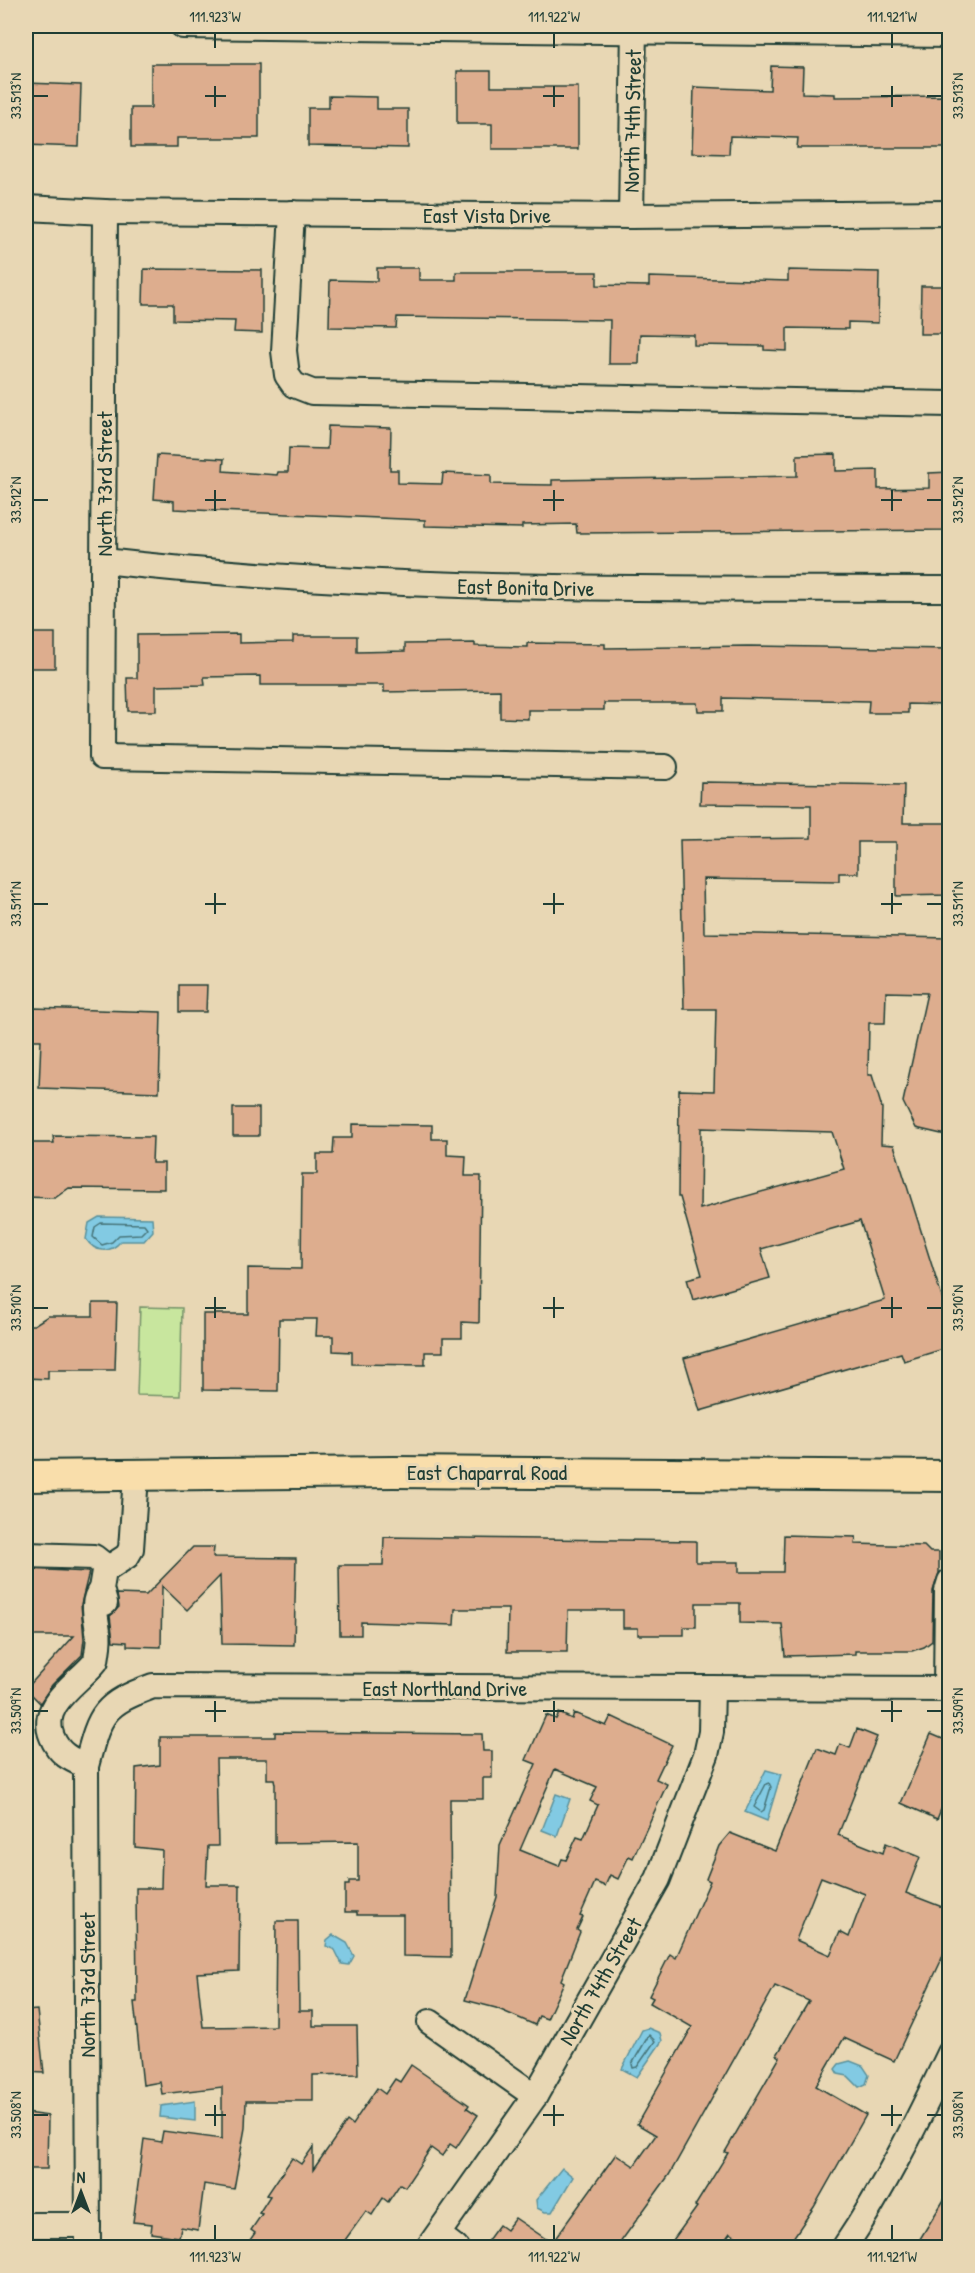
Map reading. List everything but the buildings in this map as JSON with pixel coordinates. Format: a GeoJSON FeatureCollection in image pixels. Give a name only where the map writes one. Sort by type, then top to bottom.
{"type":"FeatureCollection","features":[{"type":"Feature","properties":{"kind":"main road","name":"East Chaparral Road"},"geometry":{"type":"LineString","coordinates":[[26,1476],[394,1472],[950,1476]]}},
{"type":"Feature","properties":{"kind":"street"},"geometry":{"type":"LineString","coordinates":[[183,26],[634,27],[950,34]]}},
{"type":"Feature","properties":{"kind":"street","name":"North 74th Street"},"geometry":{"type":"LineString","coordinates":[[631,216],[634,27]]}},
{"type":"Feature","properties":{"kind":"street","name":"East Vista Drive"},"geometry":{"type":"LineString","coordinates":[[26,208],[105,212],[631,216],[950,213]]}},
{"type":"Feature","properties":{"kind":"street","name":"North 73rd Street"},"geometry":{"type":"LineString","coordinates":[[105,212],[102,757],[665,767]]}},
{"type":"Feature","properties":{"kind":"street"},"geometry":{"type":"LineString","coordinates":[[292,213],[284,351],[287,375],[294,385],[312,392],[950,404]]}},
{"type":"Feature","properties":{"kind":"street","name":"East Bonita Drive"},"geometry":{"type":"LineString","coordinates":[[104,561],[211,573],[460,586],[950,589]]}},
{"type":"Feature","properties":{"kind":"street"},"geometry":{"type":"LineString","coordinates":[[104,1578],[131,1550],[136,1476]]}},
{"type":"Feature","properties":{"kind":"street"},"geometry":{"type":"LineString","coordinates":[[26,1555],[93,1557],[104,1578],[106,1604],[104,1623],[98,1630],[96,1661],[62,1695],[49,1715],[50,1734],[57,1749],[70,1760],[86,1766]]}},
{"type":"Feature","properties":{"kind":"street"},"geometry":{"type":"LineString","coordinates":[[947,1689],[946,1591],[950,1581]]}},
{"type":"Feature","properties":{"kind":"street","name":"East Northland Drive"},"geometry":{"type":"LineString","coordinates":[[97,1723],[119,1698],[153,1686],[947,1689]]}},
{"type":"Feature","properties":{"kind":"street","name":"North 74th Street"},"geometry":{"type":"LineString","coordinates":[[441,2243],[535,2096],[658,1879],[706,1755],[711,1732],[712,1688]]}},
{"type":"Feature","properties":{"kind":"street","name":"North 73rd Street"},"geometry":{"type":"LineString","coordinates":[[88,2236],[86,1766],[97,1723]]}},
{"type":"Feature","properties":{"kind":"street"},"geometry":{"type":"LineString","coordinates":[[430,2022],[535,2096]]}},
{"type":"Feature","properties":{"kind":"street"},"geometry":{"type":"LineString","coordinates":[[844,2247],[919,2118],[950,2053]]}},
{"type":"Feature","properties":{"kind":"street"},"geometry":{"type":"LineString","coordinates":[[26,2224],[88,2236]]}},
{"type":"Feature","properties":{"kind":"green space"},"geometry":{"type":"Polygon","coordinates":[[[140,1307],[182,1308],[180,1396],[137,1395],[140,1307]]]}},
{"type":"Feature","properties":{"kind":"water"},"geometry":{"type":"Polygon","coordinates":[[[99,1217],[152,1218],[153,1231],[144,1241],[121,1241],[107,1250],[98,1249],[86,1239],[89,1223],[99,1217]]]}},
{"type":"Feature","properties":{"kind":"water"},"geometry":{"type":"Polygon","coordinates":[[[766,1770],[781,1774],[767,1821],[745,1812],[766,1770]]]}},
{"type":"Feature","properties":{"kind":"water"},"geometry":{"type":"Polygon","coordinates":[[[556,1794],[570,1799],[557,1836],[542,1830],[556,1794]]]}},
{"type":"Feature","properties":{"kind":"water"},"geometry":{"type":"Polygon","coordinates":[[[333,1935],[347,1943],[354,1956],[349,1965],[342,1964],[335,1950],[326,1946],[327,1940],[333,1935]]]}},
{"type":"Feature","properties":{"kind":"water"},"geometry":{"type":"Polygon","coordinates":[[[648,2028],[660,2033],[662,2041],[637,2077],[622,2069],[642,2030],[648,2028]]]}},
{"type":"Feature","properties":{"kind":"water"},"geometry":{"type":"Polygon","coordinates":[[[850,2061],[863,2066],[869,2075],[866,2084],[859,2087],[848,2076],[838,2074],[835,2069],[839,2064],[850,2061]]]}},
{"type":"Feature","properties":{"kind":"water"},"geometry":{"type":"Polygon","coordinates":[[[195,2101],[195,2121],[160,2117],[161,2106],[195,2101]]]}},
{"type":"Feature","properties":{"kind":"water"},"geometry":{"type":"Polygon","coordinates":[[[562,2168],[573,2177],[552,2212],[545,2212],[537,2208],[536,2200],[562,2168]]]}}]}
